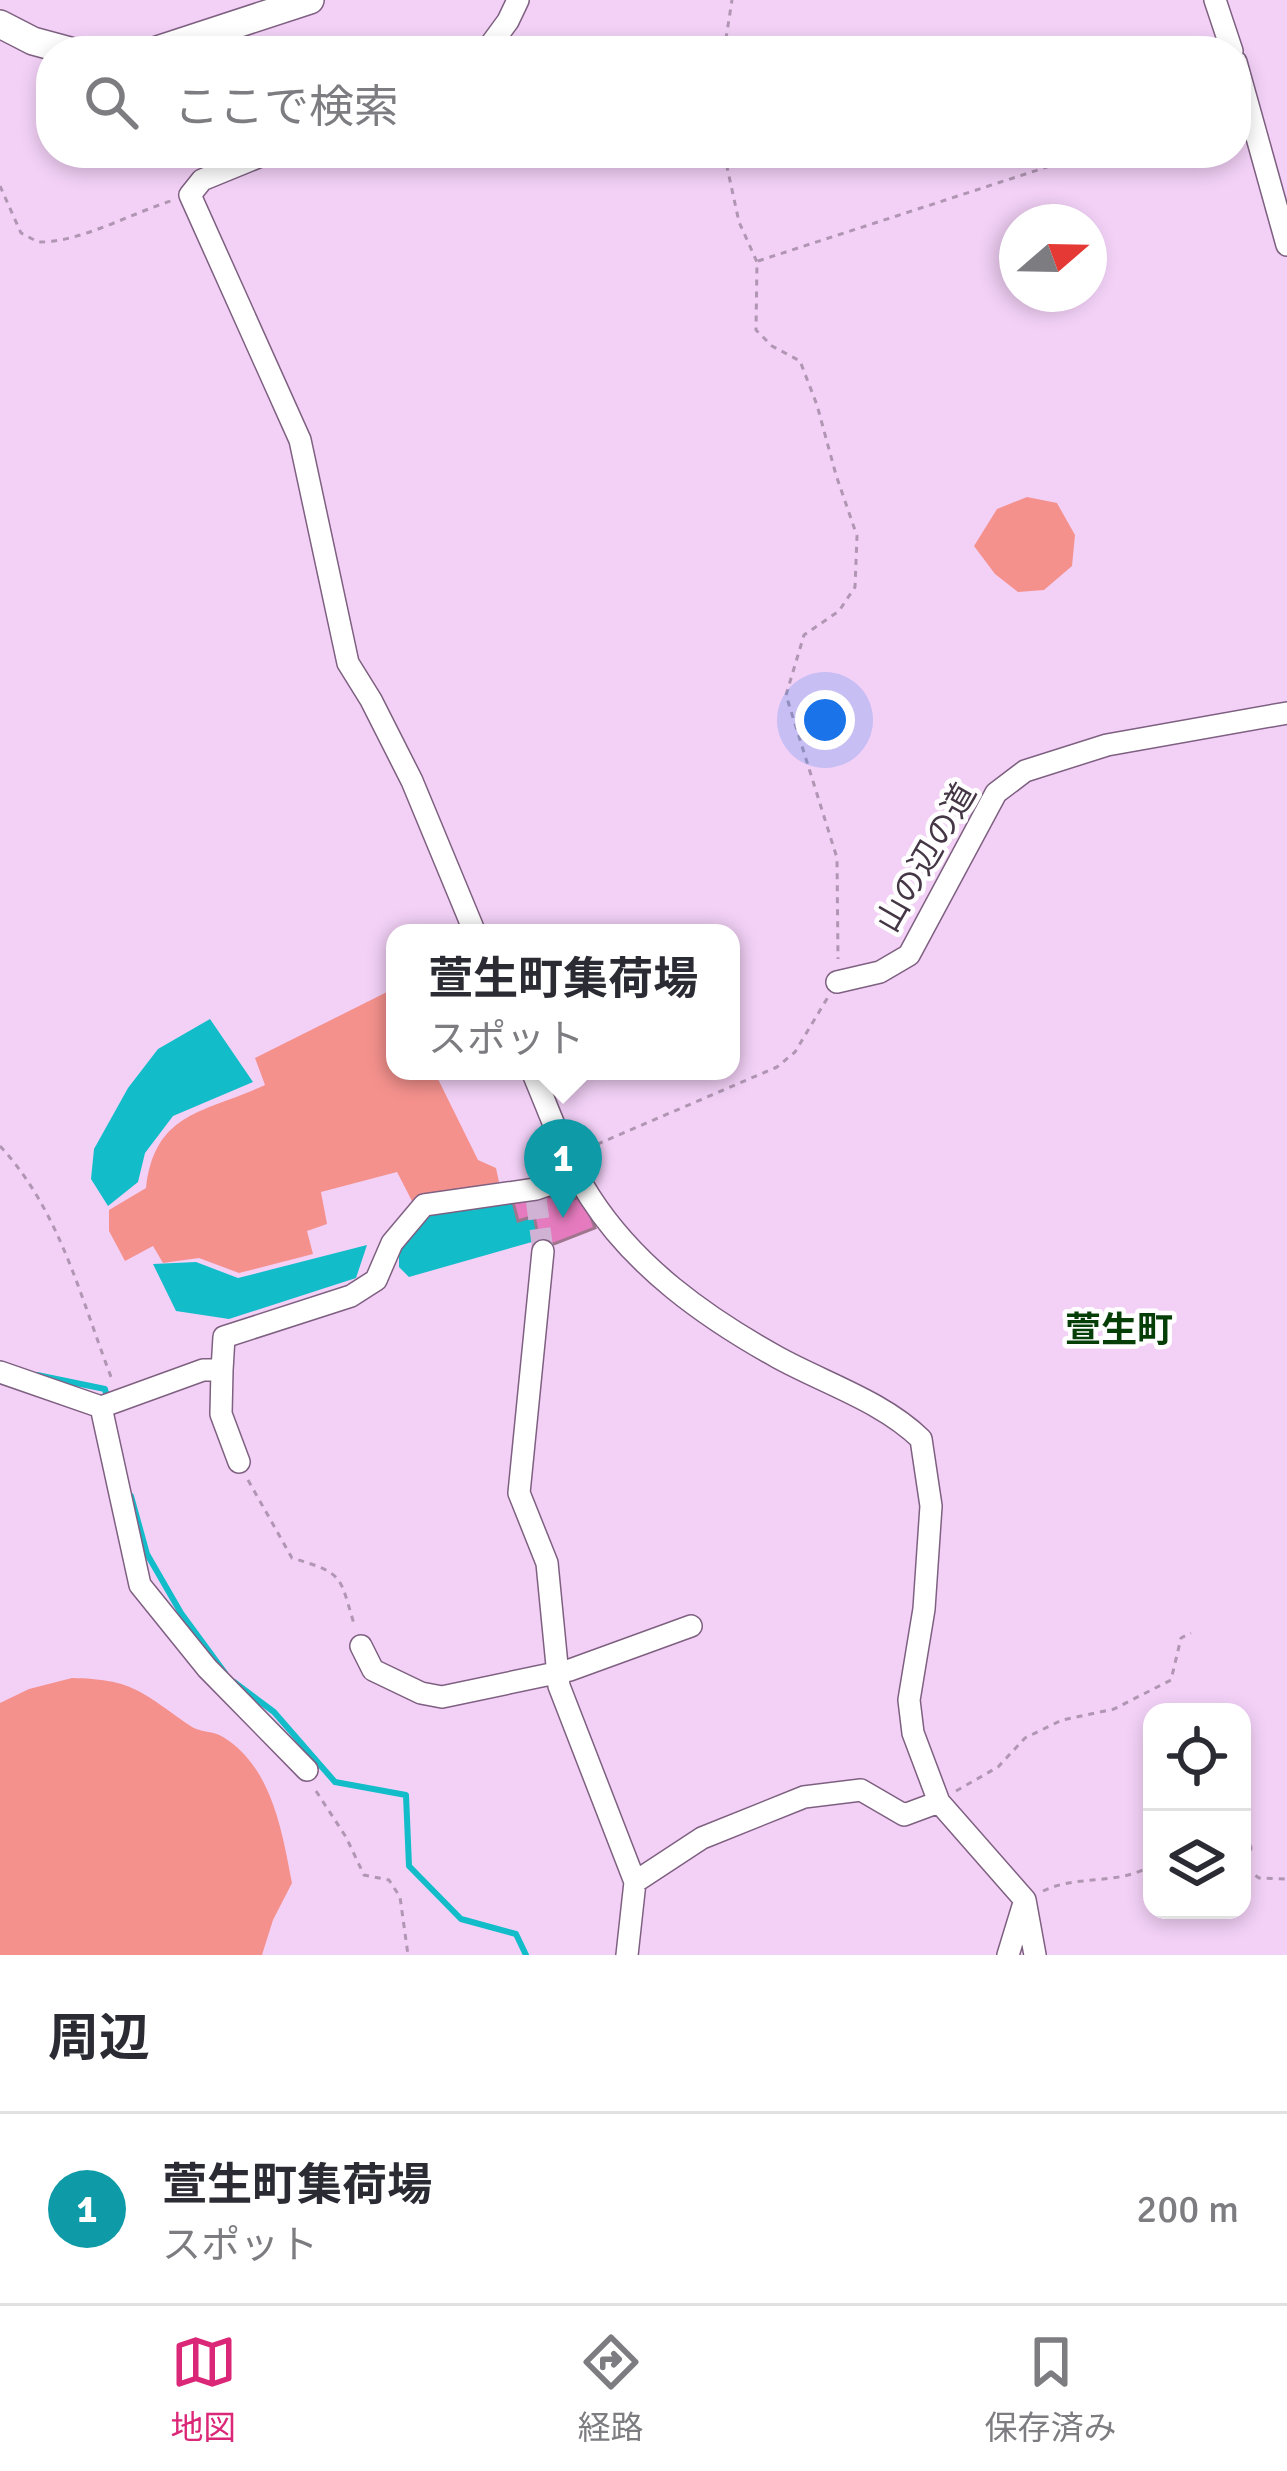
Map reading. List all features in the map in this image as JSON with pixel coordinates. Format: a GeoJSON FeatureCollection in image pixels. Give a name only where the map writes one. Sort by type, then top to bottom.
{"type":"FeatureCollection","features":[{"type":"Feature","properties":{"kind":"main road"},"geometry":{"type":"LineString","coordinates":[[200,36],[310,0]]}},
{"type":"Feature","properties":{"kind":"main road"},"geometry":{"type":"LineString","coordinates":[[0,24],[36,42]]}},
{"type":"Feature","properties":{"kind":"street"},"geometry":{"type":"LineString","coordinates":[[498,36],[518,0]]}},
{"type":"Feature","properties":{"kind":"street"},"geometry":{"type":"LineString","coordinates":[[1215,0],[1227,36]]}},
{"type":"Feature","properties":{"kind":"street"},"geometry":{"type":"LineString","coordinates":[[1251,116],[1287,245]]}},
{"type":"Feature","properties":{"kind":"street"},"geometry":{"type":"LineString","coordinates":[[231,168],[202,180],[190,196],[300,440],[348,663],[412,781],[471,924]]}},
{"type":"Feature","properties":{"kind":"street","name":"山の辺の道"},"geometry":{"type":"LineString","coordinates":[[837,982],[880,972],[909,956],[996,794],[1024,772],[1107,745],[1287,713]]}},
{"type":"Feature","properties":{"kind":"street"},"geometry":{"type":"LineString","coordinates":[[536,1080],[590,1196],[645,1267],[734,1332],[891,1415],[921,1439],[931,1505],[924,1609],[909,1700],[913,1733],[939,1802],[1025,1900],[1034,1955]]}},
{"type":"Feature","properties":{"kind":"street"},"geometry":{"type":"LineString","coordinates":[[239,1462],[220,1414],[224,1337],[351,1296],[376,1280],[392,1243],[424,1205],[536,1194],[556,1182],[568,1157]]}},
{"type":"Feature","properties":{"kind":"street"},"geometry":{"type":"LineString","coordinates":[[544,1251],[519,1492],[548,1563],[556,1672],[573,1728],[635,1882],[627,1955]]}},
{"type":"Feature","properties":{"kind":"street"},"geometry":{"type":"LineString","coordinates":[[0,1372],[111,1404],[202,1370],[221,1370]]}},
{"type":"Feature","properties":{"kind":"street"},"geometry":{"type":"LineString","coordinates":[[111,1404],[140,1585],[207,1668],[307,1770]]}},
{"type":"Feature","properties":{"kind":"street"},"geometry":{"type":"LineString","coordinates":[[361,1646],[373,1670],[421,1693],[442,1697],[556,1672],[692,1626]]}},
{"type":"Feature","properties":{"kind":"street"},"geometry":{"type":"LineString","coordinates":[[635,1882],[702,1838],[804,1797],[861,1790],[904,1815],[939,1802]]}},
{"type":"Feature","properties":{"kind":"street"},"geometry":{"type":"LineString","coordinates":[[1008,1955],[1025,1900]]}},
{"type":"Feature","properties":{"kind":"path"},"geometry":{"type":"LineString","coordinates":[[726,36],[732,0]]}},
{"type":"Feature","properties":{"kind":"path"},"geometry":{"type":"LineString","coordinates":[[568,1157],[777,1067],[795,1052],[837,982],[837,858],[786,695],[804,635],[839,611],[855,587],[857,536],[818,405],[800,362],[756,330],[757,262],[739,222],[727,168]]}},
{"type":"Feature","properties":{"kind":"path"},"geometry":{"type":"LineString","coordinates":[[757,262],[1044,168]]}},
{"type":"Feature","properties":{"kind":"path"},"geometry":{"type":"LineString","coordinates":[[0,186],[21,233],[38,242],[114,226],[136,212],[190,196]]}},
{"type":"Feature","properties":{"kind":"path"},"geometry":{"type":"LineString","coordinates":[[0,1146],[27,1177],[58,1233],[111,1404]]}},
{"type":"Feature","properties":{"kind":"path"},"geometry":{"type":"LineString","coordinates":[[239,1462],[292,1558],[330,1569],[340,1578],[361,1646]]}},
{"type":"Feature","properties":{"kind":"path"},"geometry":{"type":"LineString","coordinates":[[939,1802],[998,1767],[1025,1738],[1062,1720],[1114,1709],[1171,1680],[1181,1638],[1191,1634]]}},
{"type":"Feature","properties":{"kind":"path"},"geometry":{"type":"LineString","coordinates":[[307,1770],[364,1875],[389,1880],[400,1897],[408,1955]]}},
{"type":"Feature","properties":{"kind":"path"},"geometry":{"type":"LineString","coordinates":[[1025,1900],[1059,1883],[1134,1876],[1143,1870]]}},
{"type":"Feature","properties":{"kind":"path"},"geometry":{"type":"LineString","coordinates":[[1251,1873],[1259,1878],[1287,1879]]}},
{"type":"Feature","properties":{"kind":"shaded area"},"geometry":{"type":"Polygon","coordinates":[[[1027,497],[1057,503],[1075,535],[1072,566],[1044,590],[1018,592],[995,574],[974,546],[997,509],[1027,497]]]}},
{"type":"Feature","properties":{"kind":"shaded area"},"geometry":{"type":"Polygon","coordinates":[[[386,992],[386,1080],[438,1080],[478,1160],[496,1168],[499,1182],[412,1201],[397,1172],[321,1192],[327,1224],[307,1231],[313,1254],[239,1273],[199,1258],[163,1263],[153,1246],[125,1261],[109,1231],[109,1210],[146,1188],[151,1163],[172,1129],[186,1118],[265,1085],[255,1058],[386,992]]]}},
{"type":"Feature","properties":{"kind":"shaded area"},"geometry":{"type":"Polygon","coordinates":[[[210,1019],[253,1082],[173,1116],[145,1153],[138,1182],[108,1206],[91,1179],[94,1149],[128,1088],[158,1049],[210,1019]]]}},
{"type":"Feature","properties":{"kind":"shaded area"},"geometry":{"type":"Polygon","coordinates":[[[512,1198],[534,1216],[539,1240],[409,1277],[399,1267],[399,1244],[426,1210],[512,1198]]]}},
{"type":"Feature","properties":{"kind":"shaded area"},"geometry":{"type":"Polygon","coordinates":[[[367,1245],[356,1278],[229,1319],[176,1311],[153,1264],[196,1262],[238,1278],[367,1245]]]}},
{"type":"Feature","properties":{"kind":"shaded area"},"geometry":{"type":"Polygon","coordinates":[[[72,1678],[109,1681],[135,1690],[193,1728],[223,1737],[253,1765],[272,1802],[292,1883],[262,1955],[0,1955],[0,1703],[29,1689],[72,1678]]]}},
{"type":"Feature","properties":{"kind":"building"},"geometry":{"type":"Polygon","coordinates":[[[565,1192],[569,1201],[583,1195],[595,1228],[554,1244],[539,1240],[534,1216],[518,1221],[512,1198],[565,1192]]]}},
{"type":"Feature","properties":{"kind":"waterway"},"geometry":{"type":"LineString","coordinates":[[37,1375],[105,1389],[108,1401]]}},
{"type":"Feature","properties":{"kind":"waterway"},"geometry":{"type":"LineString","coordinates":[[131,1496],[147,1554],[181,1613],[225,1673]]}},
{"type":"Feature","properties":{"kind":"waterway"},"geometry":{"type":"LineString","coordinates":[[234,1682],[274,1712],[335,1782],[406,1795],[409,1866],[461,1919],[516,1934],[526,1955]]}},
{"type":"Feature","properties":{"kind":"tunnel"},"geometry":{"type":"LineString","coordinates":[[536,1198],[543,1251]]}},
{"type":"Feature","properties":{"kind":"place","name":"萱生町集荷場"},"geometry":{"type":"Point","coordinates":[563,1218]}},
{"type":"Feature","properties":{"kind":"district","name":"萱生町"},"geometry":{"type":"Point","coordinates":[1119,1329]}}]}
